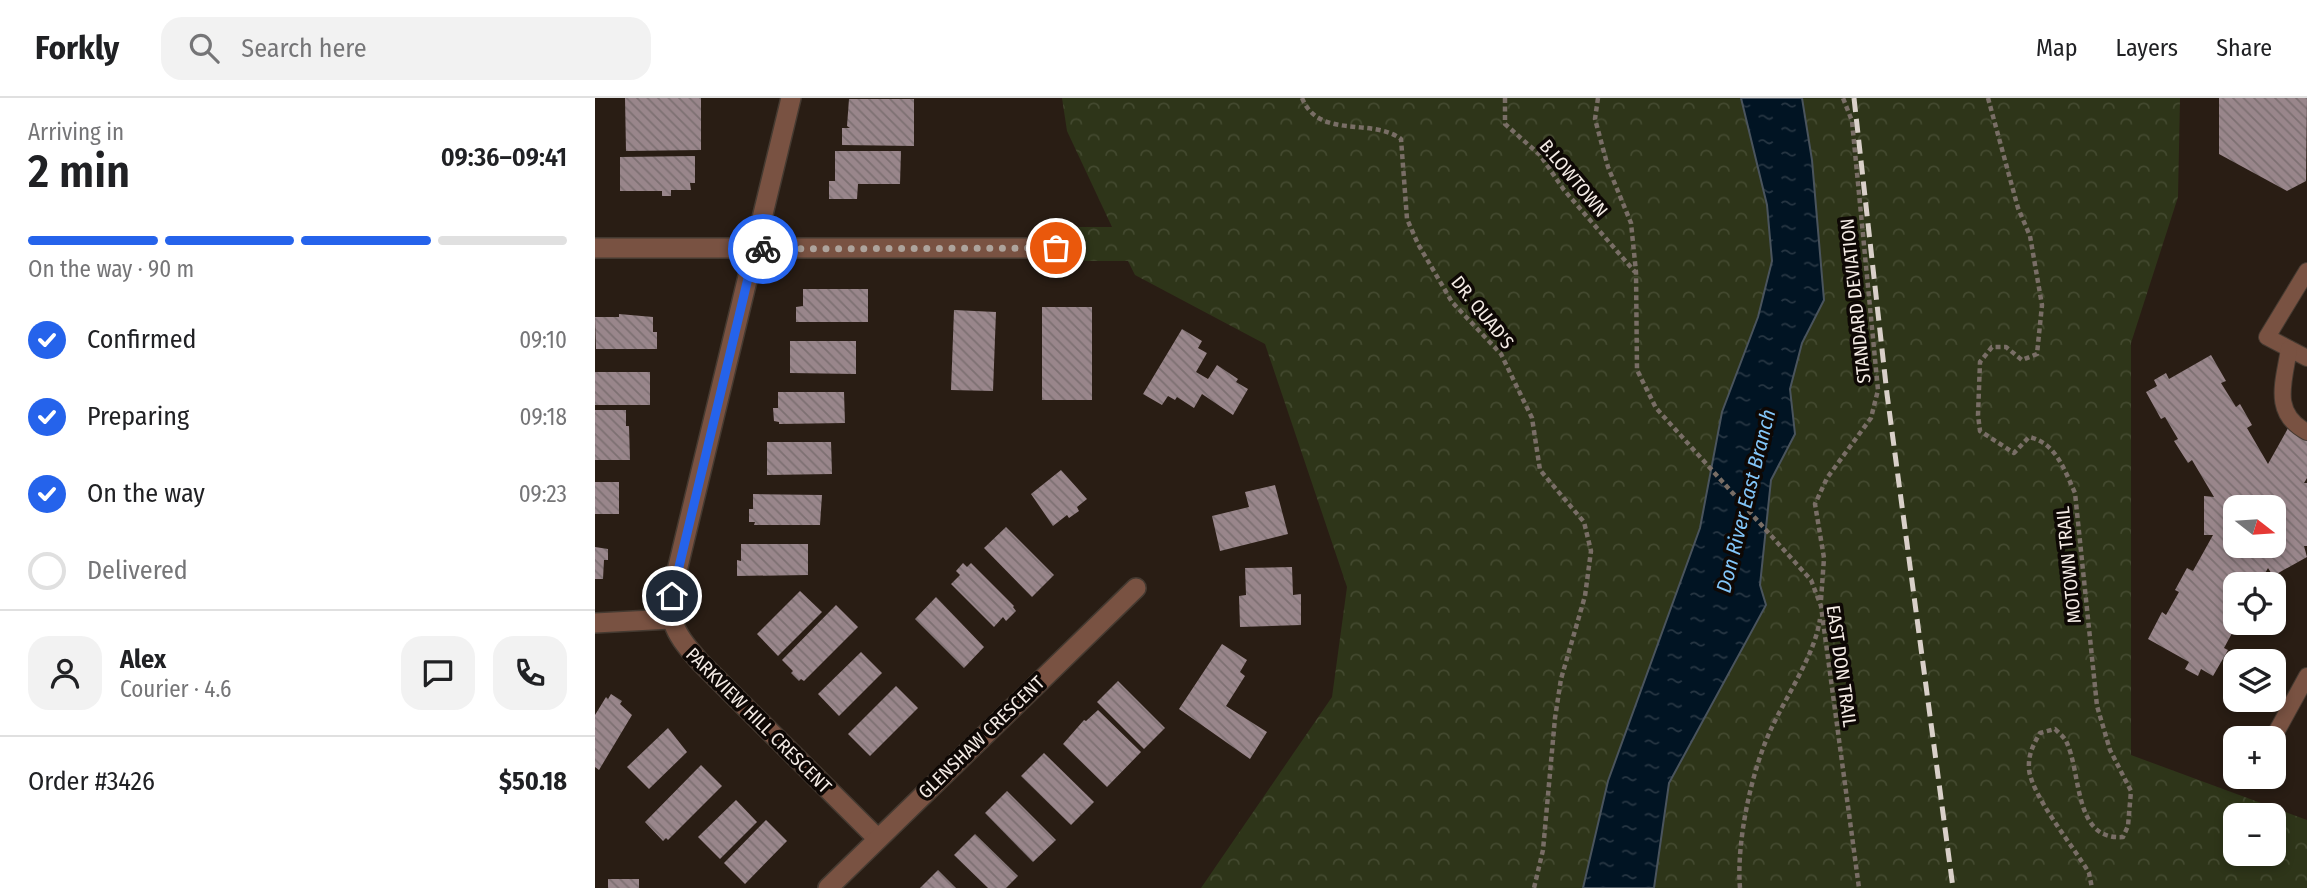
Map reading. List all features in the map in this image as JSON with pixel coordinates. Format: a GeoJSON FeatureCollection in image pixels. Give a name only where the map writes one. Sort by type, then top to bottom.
{"type":"FeatureCollection","features":[{"type":"Feature","properties":{"kind":"street"},"geometry":{"type":"LineString","coordinates":[[595,623],[671,619],[676,575],[791,98]]}},
{"type":"Feature","properties":{"kind":"street"},"geometry":{"type":"LineString","coordinates":[[595,248],[1056,248]]}},
{"type":"Feature","properties":{"kind":"street","name":"GLENSHAW CRESCENT"},"geometry":{"type":"LineString","coordinates":[[828,888],[1136,588]]}},
{"type":"Feature","properties":{"kind":"street","name":"PARKVIEW HILL CRESCENT"},"geometry":{"type":"LineString","coordinates":[[671,619],[681,641],[699,662],[877,838]]}},
{"type":"Feature","properties":{"kind":"lane"},"geometry":{"type":"LineString","coordinates":[[2307,271],[2267,337],[2307,358]]}},
{"type":"Feature","properties":{"kind":"lane"},"geometry":{"type":"LineString","coordinates":[[2289,349],[2281,402],[2293,425],[2307,432]]}},
{"type":"Feature","properties":{"kind":"lane"},"geometry":{"type":"LineString","coordinates":[[2280,726],[2307,676]]}},
{"type":"Feature","properties":{"kind":"path","name":"DR. QUAD'S"},"geometry":{"type":"LineString","coordinates":[[1302,98],[1307,109],[1337,127],[1389,131],[1401,139],[1407,219],[1418,244],[1452,302],[1501,354],[1532,418],[1539,470],[1584,522],[1591,551],[1586,585],[1561,679],[1543,850],[1534,888]]}},
{"type":"Feature","properties":{"kind":"path","name":"B.LOWTOWN"},"geometry":{"type":"LineString","coordinates":[[1504,98],[1506,124],[1540,155],[1564,190],[1636,272]]}},
{"type":"Feature","properties":{"kind":"path","name":"EAST DON TRAIL"},"geometry":{"type":"LineString","coordinates":[[1598,98],[1595,119],[1608,167],[1631,223],[1636,272],[1637,370],[1656,408],[1811,580],[1821,606],[1859,888]]}},
{"type":"Feature","properties":{"kind":"path","name":"STANDARD DEVIATION"},"geometry":{"type":"LineString","coordinates":[[1740,888],[1738,869],[1758,762],[1770,731],[1809,653],[1819,623],[1824,558],[1815,504],[1827,478],[1871,418],[1878,390],[1851,121],[1843,98]]}},
{"type":"Feature","properties":{"kind":"path","name":"MOTOWN TRAIL"},"geometry":{"type":"LineString","coordinates":[[1988,98],[2014,197],[2030,236],[2042,305],[2037,354],[2022,360],[2006,347],[1992,347],[1980,362],[1980,431],[2014,453],[2029,437],[2043,440],[2060,461],[2075,493],[2097,706],[2110,750],[2131,791],[2129,826],[2123,837],[2109,838],[2095,831],[2086,813],[2066,740],[2055,729],[2040,733],[2030,751],[2029,770],[2034,787],[2089,873],[2092,888]]}},
{"type":"Feature","properties":{"kind":"green space"},"geometry":{"type":"Polygon","coordinates":[[[1062,98],[2180,98],[2178,197],[2131,343],[2131,755],[2261,803],[2223,803],[2223,866],[2286,866],[2286,812],[2307,820],[2307,888],[1201,888],[1332,697],[1347,587],[1265,344],[1135,275],[1128,261],[1069,261],[1071,227],[1112,227],[1067,131],[1062,98]]]}},
{"type":"Feature","properties":{"kind":"water","name":"Don River East Branch"},"geometry":{"type":"Polygon","coordinates":[[[1741,98],[1802,98],[1812,160],[1824,300],[1802,343],[1790,389],[1795,434],[1771,480],[1760,585],[1766,605],[1669,783],[1654,888],[1583,888],[1608,781],[1700,528],[1722,412],[1758,317],[1772,261],[1767,205],[1741,98]]]}},
{"type":"Feature","properties":{"kind":"building"},"geometry":{"type":"Polygon","coordinates":[[[625,98],[701,98],[701,150],[626,151],[625,98]]]}},
{"type":"Feature","properties":{"kind":"building"},"geometry":{"type":"Polygon","coordinates":[[[2219,98],[2307,98],[2306,181],[2287,191],[2219,154],[2219,98]]]}},
{"type":"Feature","properties":{"kind":"building"},"geometry":{"type":"Polygon","coordinates":[[[849,99],[914,99],[914,146],[842,145],[842,128],[850,128],[847,126],[849,99]]]}},
{"type":"Feature","properties":{"kind":"building"},"geometry":{"type":"Polygon","coordinates":[[[835,151],[901,151],[900,184],[858,184],[857,199],[829,199],[829,181],[835,181],[835,151]]]}},
{"type":"Feature","properties":{"kind":"building"},"geometry":{"type":"Polygon","coordinates":[[[695,156],[695,183],[690,183],[691,190],[671,190],[671,196],[662,196],[662,191],[620,191],[620,157],[695,156]]]}},
{"type":"Feature","properties":{"kind":"building"},"geometry":{"type":"Polygon","coordinates":[[[803,289],[868,289],[868,322],[796,322],[796,307],[803,306],[803,289]]]}},
{"type":"Feature","properties":{"kind":"building"},"geometry":{"type":"Polygon","coordinates":[[[1042,307],[1092,307],[1092,400],[1042,400],[1042,307]]]}},
{"type":"Feature","properties":{"kind":"building"},"geometry":{"type":"Polygon","coordinates":[[[954,310],[996,312],[993,391],[951,390],[954,310]]]}},
{"type":"Feature","properties":{"kind":"building"},"geometry":{"type":"Polygon","coordinates":[[[619,314],[653,317],[653,332],[657,332],[657,349],[596,349],[595,317],[619,317],[619,314]]]}},
{"type":"Feature","properties":{"kind":"building"},"geometry":{"type":"Polygon","coordinates":[[[1182,329],[1202,341],[1198,348],[1207,353],[1196,372],[1208,379],[1217,365],[1248,389],[1233,415],[1202,394],[1194,408],[1177,397],[1175,400],[1168,396],[1162,405],[1143,394],[1182,329]]]}},
{"type":"Feature","properties":{"kind":"building"},"geometry":{"type":"Polygon","coordinates":[[[790,341],[856,341],[856,374],[790,373],[790,341]]]}},
{"type":"Feature","properties":{"kind":"building"},"geometry":{"type":"Polygon","coordinates":[[[2211,355],[2226,381],[2221,383],[2236,407],[2240,404],[2252,425],[2247,428],[2268,464],[2292,421],[2307,429],[2307,478],[2304,483],[2307,483],[2307,546],[2304,546],[2307,557],[2280,572],[2270,572],[2268,568],[2266,572],[2223,572],[2223,635],[2231,635],[2224,648],[2226,649],[2223,649],[2223,659],[2213,676],[2201,669],[2198,676],[2185,669],[2189,662],[2148,639],[2162,612],[2166,615],[2179,592],[2175,590],[2187,568],[2193,571],[2213,535],[2204,535],[2204,496],[2214,497],[2192,460],[2188,463],[2174,441],[2178,439],[2165,417],[2161,419],[2146,392],[2157,386],[2154,380],[2166,373],[2169,379],[2211,355]]]}},
{"type":"Feature","properties":{"kind":"building"},"geometry":{"type":"Polygon","coordinates":[[[595,372],[650,372],[650,405],[595,405],[595,372]]]}},
{"type":"Feature","properties":{"kind":"building"},"geometry":{"type":"Polygon","coordinates":[[[778,392],[844,392],[845,423],[779,424],[774,421],[773,408],[778,408],[778,392]]]}},
{"type":"Feature","properties":{"kind":"building"},"geometry":{"type":"Polygon","coordinates":[[[595,410],[626,410],[630,460],[595,460],[595,410]]]}},
{"type":"Feature","properties":{"kind":"building"},"geometry":{"type":"Polygon","coordinates":[[[767,442],[831,442],[832,474],[767,475],[767,442]]]}},
{"type":"Feature","properties":{"kind":"building"},"geometry":{"type":"Polygon","coordinates":[[[1061,470],[1087,499],[1077,507],[1079,511],[1069,518],[1067,515],[1053,526],[1031,494],[1061,470]]]}},
{"type":"Feature","properties":{"kind":"building"},"geometry":{"type":"Polygon","coordinates":[[[595,482],[619,482],[619,514],[595,514],[595,482]]]}},
{"type":"Feature","properties":{"kind":"building"},"geometry":{"type":"Polygon","coordinates":[[[1275,485],[1288,534],[1220,551],[1212,516],[1249,507],[1245,492],[1275,485]]]}},
{"type":"Feature","properties":{"kind":"building"},"geometry":{"type":"Polygon","coordinates":[[[753,494],[822,495],[820,525],[754,525],[755,522],[749,522],[749,509],[753,509],[753,494]]]}},
{"type":"Feature","properties":{"kind":"building"},"geometry":{"type":"Polygon","coordinates":[[[1006,527],[1054,575],[1032,597],[984,548],[1006,527]]]}},
{"type":"Feature","properties":{"kind":"building"},"geometry":{"type":"Polygon","coordinates":[[[741,544],[808,544],[808,575],[737,576],[737,560],[741,561],[741,544]]]}},
{"type":"Feature","properties":{"kind":"building"},"geometry":{"type":"Polygon","coordinates":[[[595,547],[608,549],[608,560],[604,560],[603,579],[595,579],[595,547]]]}},
{"type":"Feature","properties":{"kind":"building"},"geometry":{"type":"Polygon","coordinates":[[[963,563],[967,567],[971,563],[1014,606],[1016,611],[1006,621],[1003,617],[994,627],[951,584],[960,575],[956,571],[963,563]]]}},
{"type":"Feature","properties":{"kind":"building"},"geometry":{"type":"Polygon","coordinates":[[[1292,567],[1293,595],[1301,594],[1301,625],[1240,627],[1239,596],[1246,595],[1245,568],[1292,567]]]}},
{"type":"Feature","properties":{"kind":"building"},"geometry":{"type":"Polygon","coordinates":[[[800,591],[822,612],[778,656],[757,634],[800,591]]]}},
{"type":"Feature","properties":{"kind":"building"},"geometry":{"type":"Polygon","coordinates":[[[936,597],[984,647],[964,668],[915,619],[936,597]]]}},
{"type":"Feature","properties":{"kind":"building"},"geometry":{"type":"Polygon","coordinates":[[[836,605],[858,627],[804,681],[799,681],[782,660],[836,605]]]}},
{"type":"Feature","properties":{"kind":"building"},"geometry":{"type":"Polygon","coordinates":[[[1222,644],[1247,660],[1240,672],[1245,676],[1226,706],[1267,732],[1250,759],[1179,709],[1222,644]]]}},
{"type":"Feature","properties":{"kind":"building"},"geometry":{"type":"Polygon","coordinates":[[[861,652],[882,673],[839,716],[818,694],[861,652]]]}},
{"type":"Feature","properties":{"kind":"building"},"geometry":{"type":"Polygon","coordinates":[[[1118,681],[1165,728],[1144,749],[1097,702],[1118,681]]]}},
{"type":"Feature","properties":{"kind":"building"},"geometry":{"type":"Polygon","coordinates":[[[896,686],[918,708],[870,756],[848,734],[896,686]]]}},
{"type":"Feature","properties":{"kind":"building"},"geometry":{"type":"Polygon","coordinates":[[[611,694],[622,701],[620,704],[632,715],[599,770],[595,767],[595,715],[606,697],[608,699],[611,694]]]}},
{"type":"Feature","properties":{"kind":"building"},"geometry":{"type":"Polygon","coordinates":[[[1098,710],[1141,752],[1107,787],[1063,744],[1084,720],[1098,710]]]}},
{"type":"Feature","properties":{"kind":"building"},"geometry":{"type":"Polygon","coordinates":[[[668,728],[687,752],[649,789],[627,767],[668,728]]]}},
{"type":"Feature","properties":{"kind":"building"},"geometry":{"type":"Polygon","coordinates":[[[1044,753],[1094,802],[1071,825],[1021,776],[1044,753]]]}},
{"type":"Feature","properties":{"kind":"building"},"geometry":{"type":"Polygon","coordinates":[[[701,765],[722,786],[668,840],[666,838],[663,841],[645,822],[701,765]]]}},
{"type":"Feature","properties":{"kind":"building"},"geometry":{"type":"Polygon","coordinates":[[[1007,791],[1056,840],[1033,862],[985,813],[1007,791]]]}},
{"type":"Feature","properties":{"kind":"building"},"geometry":{"type":"Polygon","coordinates":[[[736,800],[757,822],[720,859],[698,837],[736,800]]]}},
{"type":"Feature","properties":{"kind":"building"},"geometry":{"type":"Polygon","coordinates":[[[766,820],[787,841],[745,884],[724,863],[766,820]]]}},
{"type":"Feature","properties":{"kind":"building"},"geometry":{"type":"Polygon","coordinates":[[[975,834],[1018,876],[1006,888],[988,888],[954,855],[975,834]]]}},
{"type":"Feature","properties":{"kind":"building"},"geometry":{"type":"Polygon","coordinates":[[[938,870],[956,888],[920,888],[938,870]]]}},
{"type":"Feature","properties":{"kind":"building"},"geometry":{"type":"Polygon","coordinates":[[[608,879],[639,879],[639,888],[608,888],[608,879]]]}},
{"type":"Feature","properties":{"kind":"railway"},"geometry":{"type":"LineString","coordinates":[[1854,98],[1887,394],[1953,888]]}},
{"type":"Feature","properties":{"kind":"way so far"},"geometry":{"type":"LineString","coordinates":[[763,249],[1056,248]]}},
{"type":"Feature","properties":{"kind":"route"},"geometry":{"type":"LineString","coordinates":[[672,596],[755,249],[763,249]]}}]}
